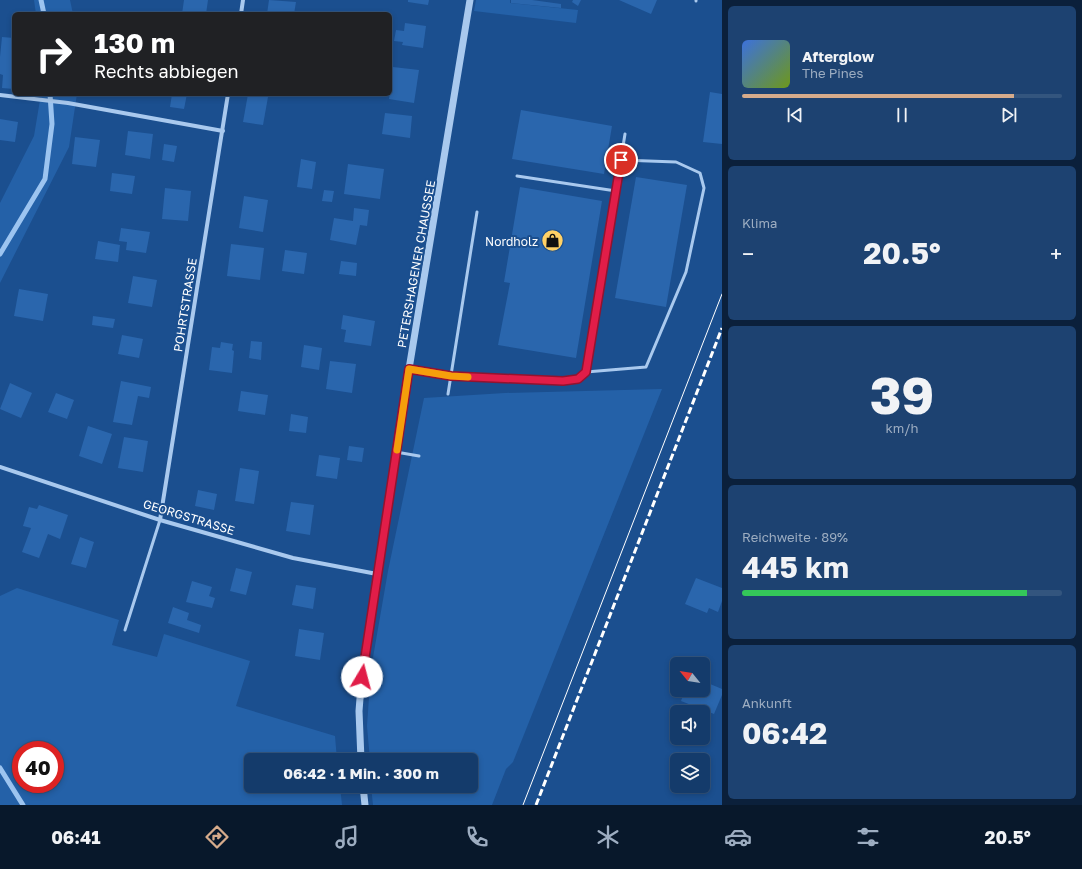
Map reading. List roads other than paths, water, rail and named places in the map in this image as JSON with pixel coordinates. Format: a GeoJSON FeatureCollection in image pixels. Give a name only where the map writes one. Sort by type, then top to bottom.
{"type":"FeatureCollection","features":[{"type":"Feature","properties":{"kind":"street"},"geometry":{"type":"LineString","coordinates":[[241,12],[243,0]]}},
{"type":"Feature","properties":{"kind":"street","name":"PETERSHAGENER CHAUSSEE"},"geometry":{"type":"LineString","coordinates":[[361,753],[360,698],[377,574],[470,0]]}},
{"type":"Feature","properties":{"kind":"street"},"geometry":{"type":"LineString","coordinates":[[0,95],[68,103],[224,131]]}},
{"type":"Feature","properties":{"kind":"street","name":"POHRTSTRASSE"},"geometry":{"type":"LineString","coordinates":[[160,520],[224,131],[228,96]]}},
{"type":"Feature","properties":{"kind":"street","name":"GEORGSTRASSE"},"geometry":{"type":"LineString","coordinates":[[0,467],[160,520],[293,558],[377,574]]}},
{"type":"Feature","properties":{"kind":"street"},"geometry":{"type":"LineString","coordinates":[[364,793],[365,805]]}},
{"type":"Feature","properties":{"kind":"lane"},"geometry":{"type":"LineString","coordinates":[[586,372],[625,134]]}},
{"type":"Feature","properties":{"kind":"lane"},"geometry":{"type":"LineString","coordinates":[[409,369],[451,376],[563,381],[578,379],[586,372],[646,366],[686,272],[704,188],[700,173],[676,162],[621,160]]}},
{"type":"Feature","properties":{"kind":"lane"},"geometry":{"type":"LineString","coordinates":[[517,176],[616,191]]}},
{"type":"Feature","properties":{"kind":"lane"},"geometry":{"type":"LineString","coordinates":[[448,394],[477,212]]}},
{"type":"Feature","properties":{"kind":"lane"},"geometry":{"type":"LineString","coordinates":[[396,452],[419,456]]}},
{"type":"Feature","properties":{"kind":"lane"},"geometry":{"type":"LineString","coordinates":[[126,630],[160,520]]}},
{"type":"Feature","properties":{"kind":"waterway"},"geometry":{"type":"LineString","coordinates":[[41,0],[44,12]]}},
{"type":"Feature","properties":{"kind":"waterway"},"geometry":{"type":"LineString","coordinates":[[0,254],[45,179],[52,124],[50,96]]}},
{"type":"Feature","properties":{"kind":"waterway"},"geometry":{"type":"LineString","coordinates":[[0,768],[23,805]]}},
{"type":"Feature","properties":{"kind":"tram line"},"geometry":{"type":"LineString","coordinates":[[523,805],[722,294]]}},
{"type":"Feature","properties":{"kind":"railway"},"geometry":{"type":"LineString","coordinates":[[536,805],[722,328]]}},
{"type":"Feature","properties":{"kind":"place","name":"Nordholz"},"geometry":{"type":"Point","coordinates":[553,241]}}]}
